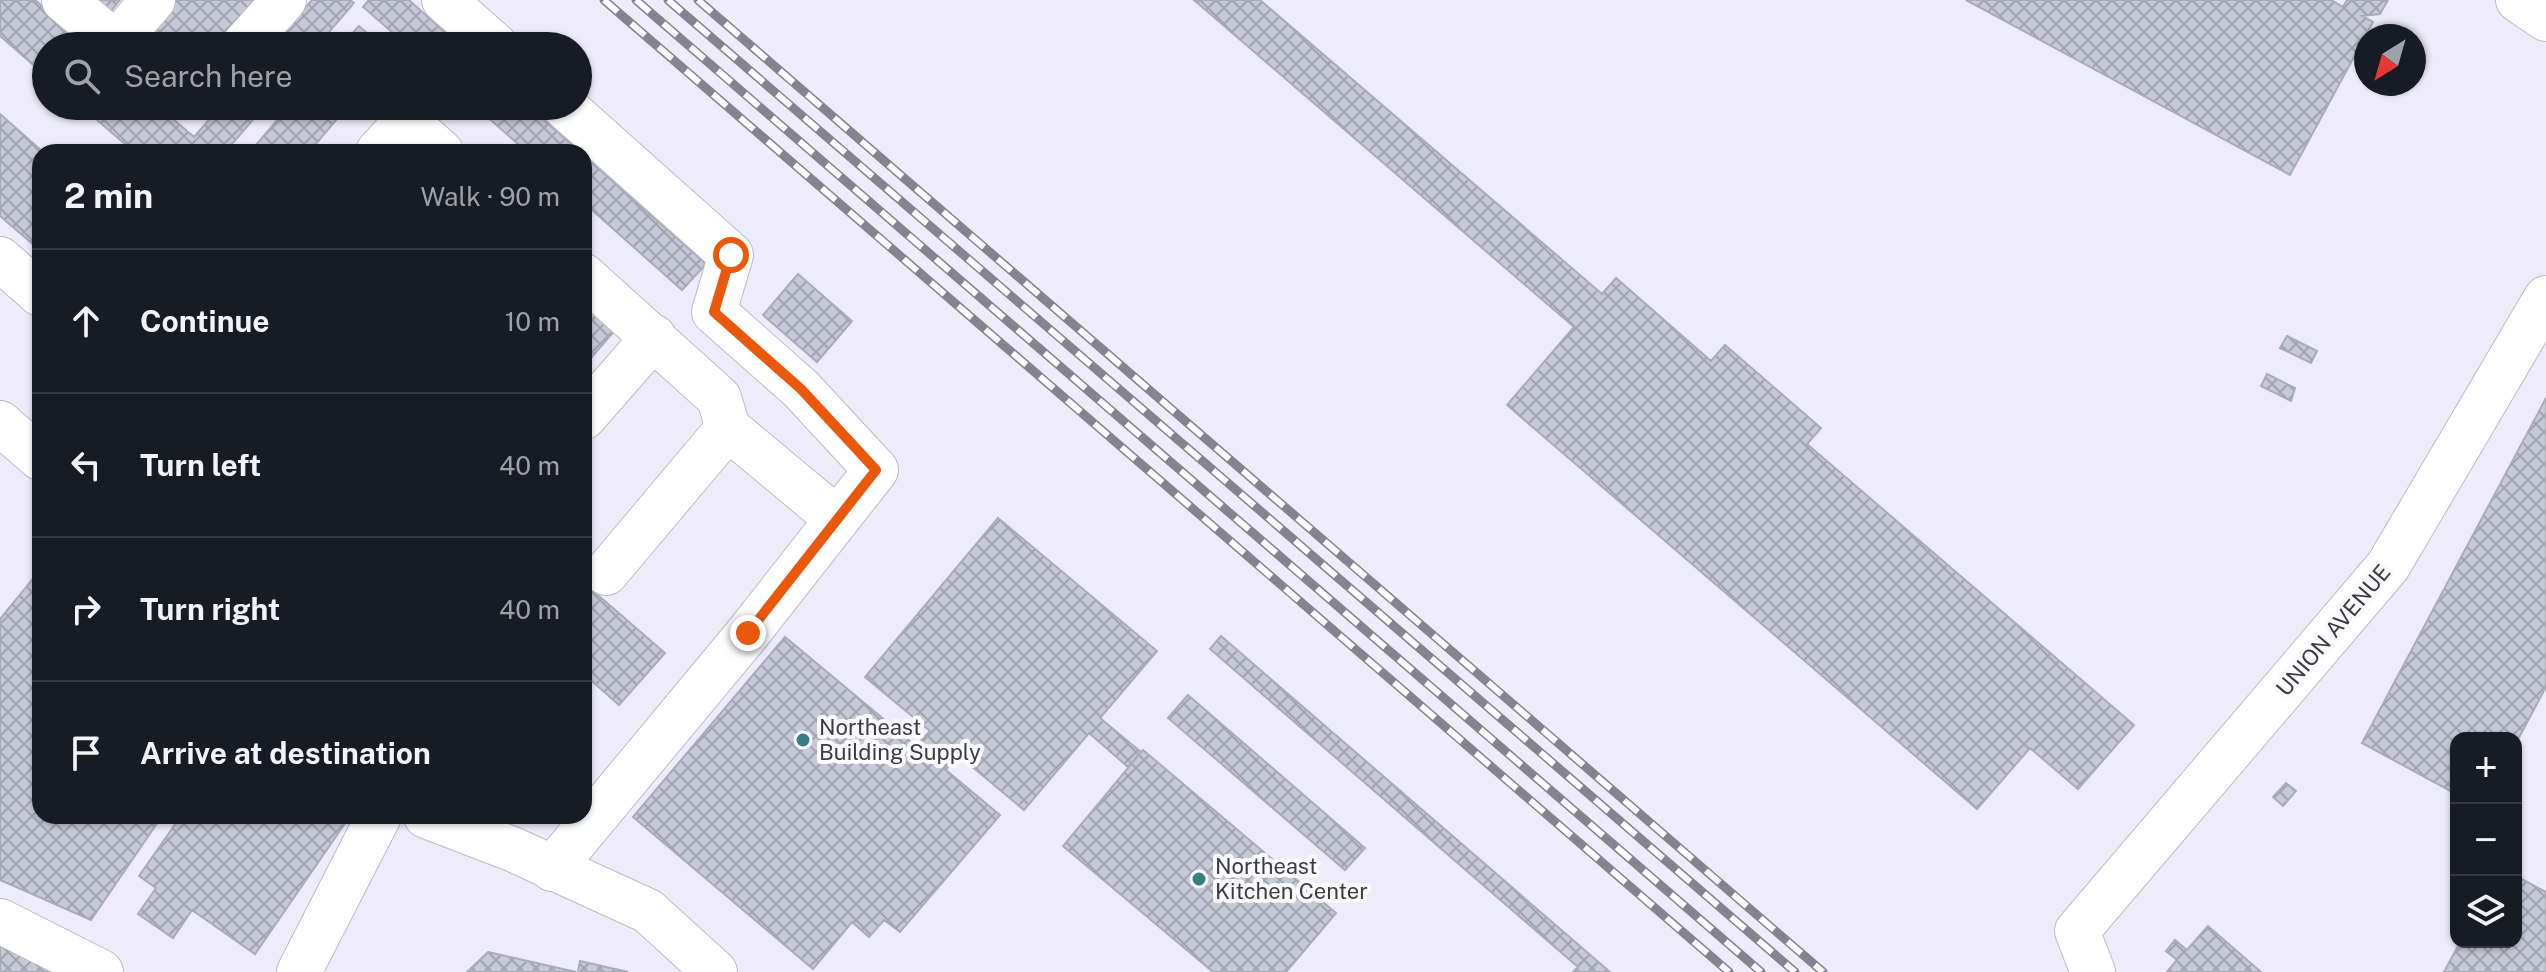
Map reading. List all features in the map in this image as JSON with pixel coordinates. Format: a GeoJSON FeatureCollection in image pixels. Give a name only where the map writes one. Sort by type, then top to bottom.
{"type":"FeatureCollection","features":[{"type":"Feature","properties":{"kind":"street"},"geometry":{"type":"LineString","coordinates":[[64,0],[103,32]]}},
{"type":"Feature","properties":{"kind":"street"},"geometry":{"type":"LineString","coordinates":[[127,32],[153,0]]}},
{"type":"Feature","properties":{"kind":"street"},"geometry":{"type":"LineString","coordinates":[[255,32],[284,0]]}},
{"type":"Feature","properties":{"kind":"street"},"geometry":{"type":"LineString","coordinates":[[444,0],[480,32]]}},
{"type":"Feature","properties":{"kind":"street"},"geometry":{"type":"LineString","coordinates":[[2518,0],[2546,19]]}},
{"type":"Feature","properties":{"kind":"street"},"geometry":{"type":"LineString","coordinates":[[580,120],[731,255],[714,312],[801,389],[876,470],[592,820]]}},
{"type":"Feature","properties":{"kind":"street"},"geometry":{"type":"LineString","coordinates":[[385,144],[406,121],[432,144]]}},
{"type":"Feature","properties":{"kind":"street"},"geometry":{"type":"LineString","coordinates":[[0,259],[32,287]]}},
{"type":"Feature","properties":{"kind":"street"},"geometry":{"type":"LineString","coordinates":[[592,283],[719,398],[728,428],[837,519]]}},
{"type":"Feature","properties":{"kind":"street","name":"UNION AVENUE"},"geometry":{"type":"LineString","coordinates":[[2093,972],[2077,931],[2388,566],[2546,298]]}},
{"type":"Feature","properties":{"kind":"street"},"geometry":{"type":"LineString","coordinates":[[592,408],[654,337]]}},
{"type":"Feature","properties":{"kind":"street"},"geometry":{"type":"LineString","coordinates":[[0,423],[32,451]]}},
{"type":"Feature","properties":{"kind":"street"},"geometry":{"type":"LineString","coordinates":[[606,573],[728,428]]}},
{"type":"Feature","properties":{"kind":"street"},"geometry":{"type":"LineString","coordinates":[[299,972],[375,824]]}},
{"type":"Feature","properties":{"kind":"street"},"geometry":{"type":"LineString","coordinates":[[447,824],[512,849],[648,911],[715,972]]}},
{"type":"Feature","properties":{"kind":"street"},"geometry":{"type":"LineString","coordinates":[[552,869],[589,824]]}},
{"type":"Feature","properties":{"kind":"street"},"geometry":{"type":"LineString","coordinates":[[0,921],[101,972]]}},
{"type":"Feature","properties":{"kind":"building"},"geometry":{"type":"Polygon","coordinates":[[[0,0],[35,0],[72,32],[32,32],[32,64],[0,36],[0,0]]]}},
{"type":"Feature","properties":{"kind":"building"},"geometry":{"type":"Polygon","coordinates":[[[97,0],[120,0],[110,12],[97,0]]]}},
{"type":"Feature","properties":{"kind":"building"},"geometry":{"type":"Polygon","coordinates":[[[176,0],[258,0],[230,32],[148,32],[176,0]]]}},
{"type":"Feature","properties":{"kind":"building"},"geometry":{"type":"Polygon","coordinates":[[[312,0],[350,0],[354,3],[329,32],[284,32],[312,0]]]}},
{"type":"Feature","properties":{"kind":"building"},"geometry":{"type":"Polygon","coordinates":[[[369,0],[409,0],[444,32],[392,32],[363,7],[369,0]]]}},
{"type":"Feature","properties":{"kind":"building"},"geometry":{"type":"Polygon","coordinates":[[[1194,0],[1260,0],[1602,294],[1616,278],[1711,361],[1725,345],[1821,428],[1807,444],[2134,725],[2078,789],[2030,748],[1977,809],[1507,405],[1574,327],[1194,0]]]}},
{"type":"Feature","properties":{"kind":"building"},"geometry":{"type":"Polygon","coordinates":[[[1966,0],[2331,0],[2343,7],[2347,0],[2388,0],[2380,14],[2362,16],[2372,24],[2354,24],[2354,57],[2290,175],[1966,0]]]}},
{"type":"Feature","properties":{"kind":"building"},"geometry":{"type":"Polygon","coordinates":[[[0,114],[34,144],[32,244],[0,216],[0,114]]]}},
{"type":"Feature","properties":{"kind":"building"},"geometry":{"type":"Polygon","coordinates":[[[97,120],[174,120],[194,137],[209,120],[253,120],[232,144],[125,144],[97,120]]]}},
{"type":"Feature","properties":{"kind":"building"},"geometry":{"type":"Polygon","coordinates":[[[277,120],[336,120],[316,144],[257,144],[277,120]]]}},
{"type":"Feature","properties":{"kind":"building"},"geometry":{"type":"Polygon","coordinates":[[[491,120],[544,120],[571,144],[518,144],[491,120]]]}},
{"type":"Feature","properties":{"kind":"building"},"geometry":{"type":"Polygon","coordinates":[[[592,163],[706,264],[682,290],[592,210],[592,163]]]}},
{"type":"Feature","properties":{"kind":"building"},"geometry":{"type":"Polygon","coordinates":[[[798,274],[852,321],[817,362],[763,315],[798,274]]]}},
{"type":"Feature","properties":{"kind":"building"},"geometry":{"type":"Polygon","coordinates":[[[592,308],[616,329],[592,357],[592,308]]]}},
{"type":"Feature","properties":{"kind":"building"},"geometry":{"type":"Polygon","coordinates":[[[2287,336],[2317,351],[2311,363],[2280,348],[2287,336]]]}},
{"type":"Feature","properties":{"kind":"building"},"geometry":{"type":"Polygon","coordinates":[[[2267,374],[2295,388],[2291,401],[2261,386],[2267,374]]]}},
{"type":"Feature","properties":{"kind":"building"},"geometry":{"type":"Polygon","coordinates":[[[2546,398],[2546,687],[2522,732],[2450,732],[2450,791],[2362,743],[2546,398]]]}},
{"type":"Feature","properties":{"kind":"building","name":"Northeast Building Supply"},"geometry":{"type":"Polygon","coordinates":[[[998,518],[1157,651],[1100,718],[1141,752],[1128,767],[1089,733],[1024,810],[958,755],[946,770],[1000,815],[900,932],[884,920],[869,937],[852,922],[813,969],[633,817],[785,637],[916,746],[930,731],[865,677],[998,518]]]}},
{"type":"Feature","properties":{"kind":"building"},"geometry":{"type":"Polygon","coordinates":[[[32,580],[32,824],[157,824],[91,920],[0,880],[0,619],[32,580]]]}},
{"type":"Feature","properties":{"kind":"building"},"geometry":{"type":"Polygon","coordinates":[[[592,590],[665,653],[619,705],[592,681],[592,590]]]}},
{"type":"Feature","properties":{"kind":"building"},"geometry":{"type":"Polygon","coordinates":[[[1221,636],[1610,972],[1573,972],[1578,967],[1210,649],[1221,636]]]}},
{"type":"Feature","properties":{"kind":"building"},"geometry":{"type":"Polygon","coordinates":[[[1188,695],[1365,848],[1345,870],[1168,718],[1188,695]]]}},
{"type":"Feature","properties":{"kind":"building","name":"Northeast Kitchen Center"},"geometry":{"type":"Polygon","coordinates":[[[1143,750],[1336,913],[1286,972],[1213,972],[1063,846],[1143,750]]]}},
{"type":"Feature","properties":{"kind":"building"},"geometry":{"type":"Polygon","coordinates":[[[2286,783],[2296,791],[2283,806],[2273,797],[2286,783]]]}},
{"type":"Feature","properties":{"kind":"building"},"geometry":{"type":"Polygon","coordinates":[[[175,824],[344,824],[255,954],[192,910],[173,938],[138,914],[156,888],[139,876],[175,824]]]}},
{"type":"Feature","properties":{"kind":"building"},"geometry":{"type":"Polygon","coordinates":[[[2522,879],[2546,892],[2546,972],[2444,972],[2457,948],[2522,948],[2522,879]]]}},
{"type":"Feature","properties":{"kind":"building"},"geometry":{"type":"Polygon","coordinates":[[[2208,926],[2261,972],[2167,972],[2177,960],[2166,951],[2175,940],[2187,950],[2208,926]]]}},
{"type":"Feature","properties":{"kind":"building"},"geometry":{"type":"Polygon","coordinates":[[[0,942],[64,972],[0,972],[0,942]]]}},
{"type":"Feature","properties":{"kind":"building"},"geometry":{"type":"Polygon","coordinates":[[[488,952],[576,972],[467,972],[488,952]]]}},
{"type":"Feature","properties":{"kind":"building"},"geometry":{"type":"Polygon","coordinates":[[[580,961],[628,972],[578,972],[580,961]]]}},
{"type":"Feature","properties":{"kind":"railway"},"geometry":{"type":"LineString","coordinates":[[604,0],[1729,972]]}},
{"type":"Feature","properties":{"kind":"railway"},"geometry":{"type":"LineString","coordinates":[[636,0],[1761,972]]}},
{"type":"Feature","properties":{"kind":"railway"},"geometry":{"type":"LineString","coordinates":[[668,0],[1795,972]]}},
{"type":"Feature","properties":{"kind":"railway"},"geometry":{"type":"LineString","coordinates":[[698,0],[1823,972]]}},
{"type":"Feature","properties":{"kind":"place","name":"Northeast Building Supply"},"geometry":{"type":"Point","coordinates":[803,740]}},
{"type":"Feature","properties":{"kind":"place","name":"Northeast Kitchen Center"},"geometry":{"type":"Point","coordinates":[1199,879]}},
{"type":"Feature","properties":{"kind":"route"},"geometry":{"type":"LineString","coordinates":[[731,255],[714,312],[801,389],[876,470],[748,633]]}}]}
